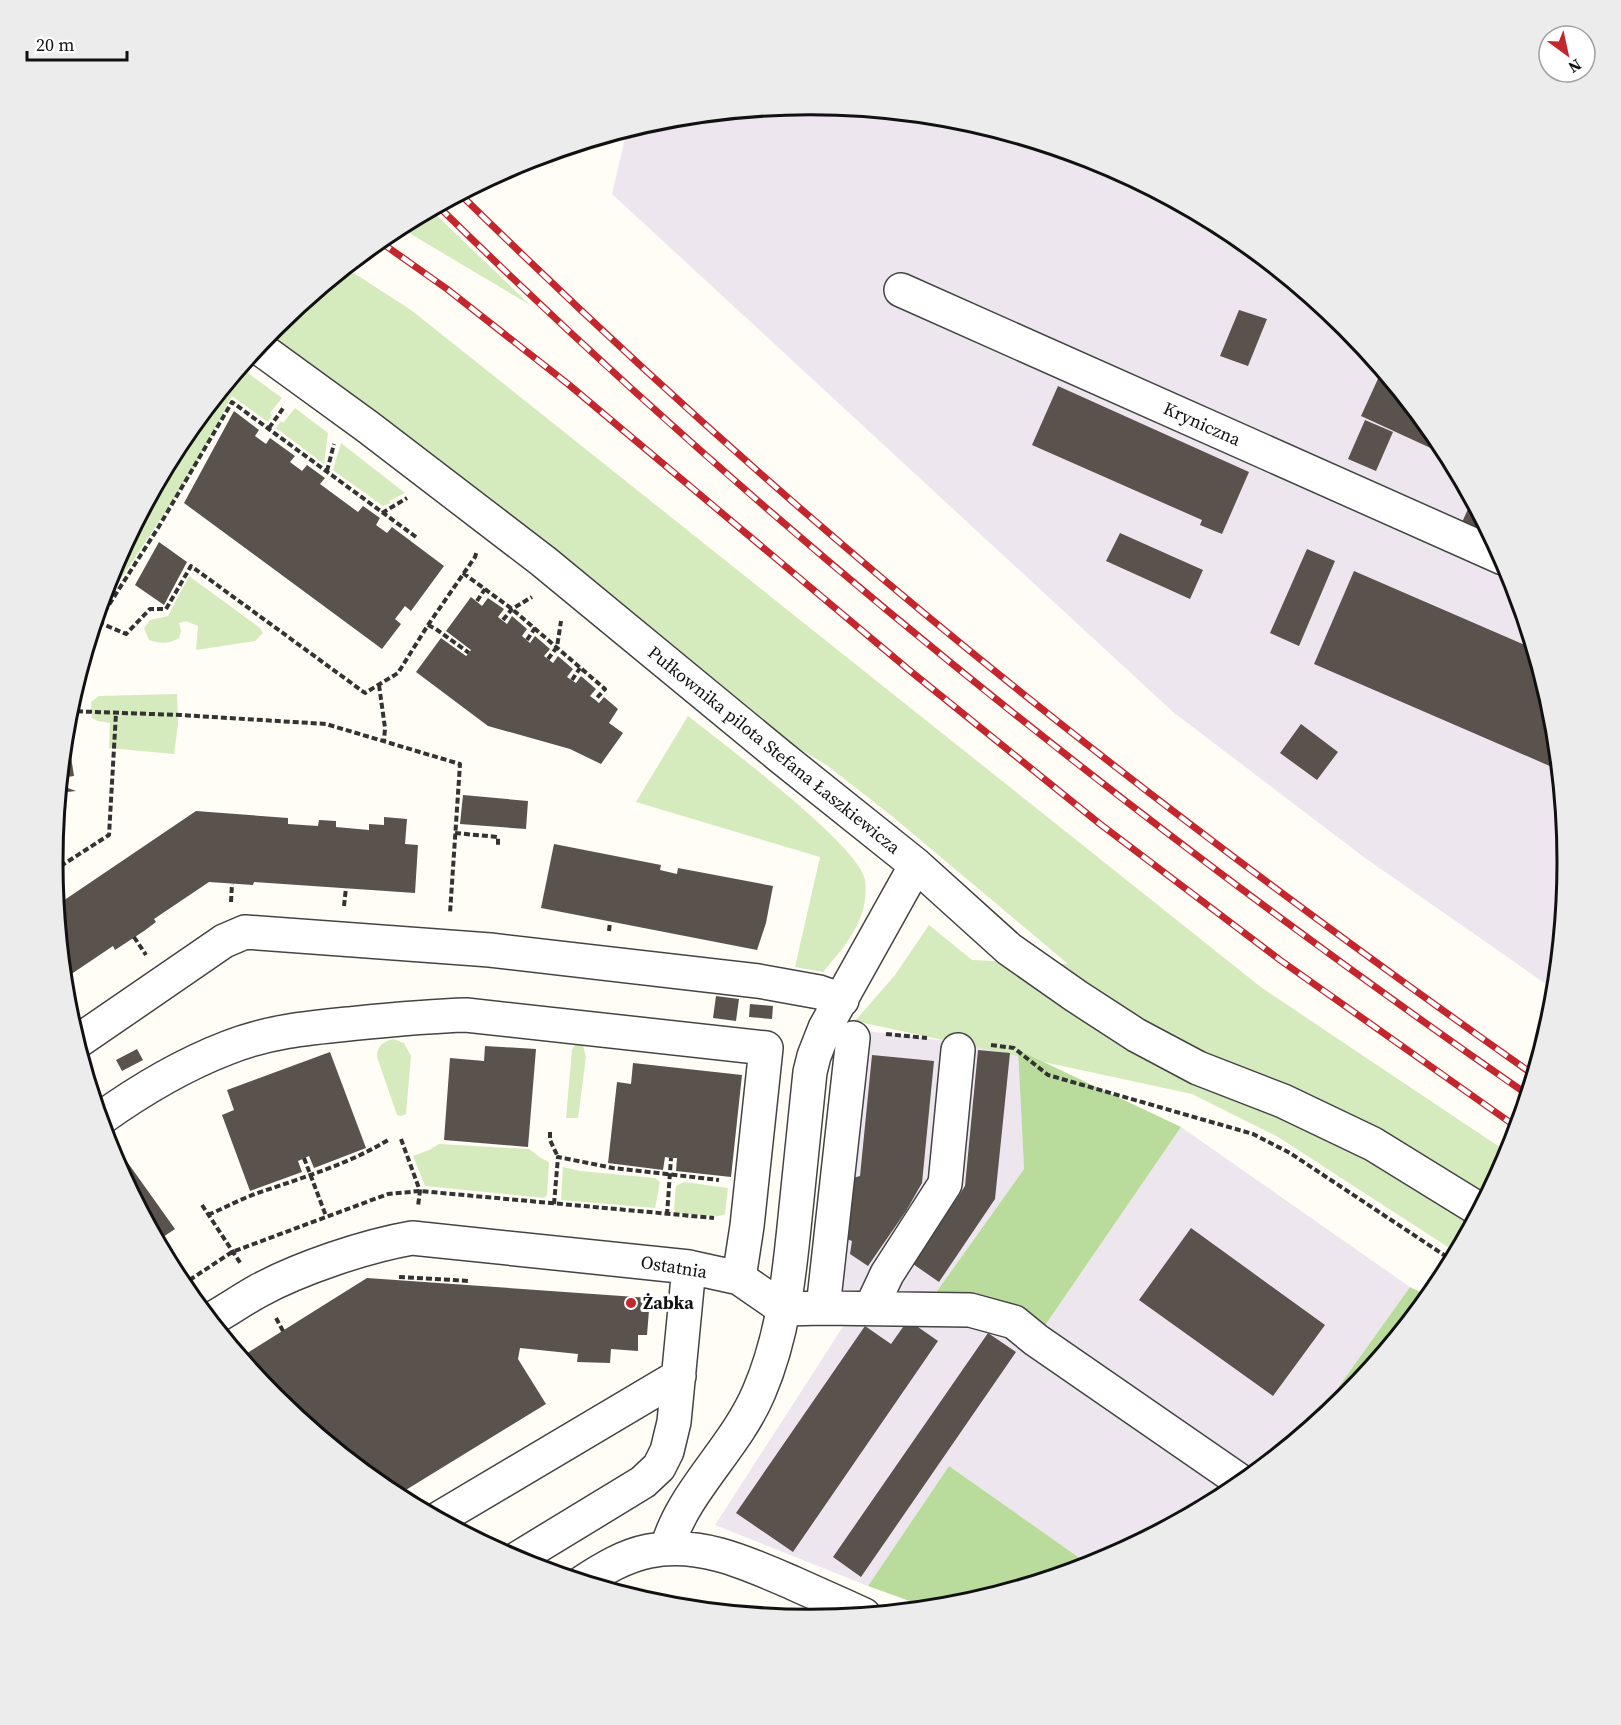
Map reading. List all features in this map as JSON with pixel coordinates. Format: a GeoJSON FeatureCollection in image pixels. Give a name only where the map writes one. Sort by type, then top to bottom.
{"type":"FeatureCollection","features":[{"type":"Feature","properties":{"kind":"street","name":"Kryniczna"},"geometry":{"type":"LineString","coordinates":[[902,290],[1490,552]]}},
{"type":"Feature","properties":{"kind":"street","name":"Pułkownika pilota Stefana Łaszkiewicza"},"geometry":{"type":"LineString","coordinates":[[265,352],[543,561],[916,865],[822,1035],[810,1072],[784,1309]]}},
{"type":"Feature","properties":{"kind":"street"},"geometry":{"type":"LineString","coordinates":[[916,865],[1009,949],[1136,1035],[1198,1068],[1283,1101],[1364,1139],[1474,1206]]}},
{"type":"Feature","properties":{"kind":"street"},"geometry":{"type":"LineString","coordinates":[[84,1037],[224,940],[245,932],[490,950],[758,981],[819,992],[842,1000]]}},
{"type":"Feature","properties":{"kind":"street"},"geometry":{"type":"LineString","coordinates":[[107,1114],[166,1077],[228,1047],[303,1028],[428,1016],[466,1015],[766,1048],[739,1278]]}},
{"type":"Feature","properties":{"kind":"street"},"geometry":{"type":"LineString","coordinates":[[823,1308],[865,1036]]}},
{"type":"Feature","properties":{"kind":"street"},"geometry":{"type":"LineString","coordinates":[[871,1308],[887,1274],[945,1184],[958,1044]]}},
{"type":"Feature","properties":{"kind":"street","name":"Ostatnia"},"geometry":{"type":"LineString","coordinates":[[216,1316],[260,1290],[310,1269],[385,1242],[412,1238],[689,1267],[739,1278],[784,1309]]}},
{"type":"Feature","properties":{"kind":"street"},"geometry":{"type":"LineString","coordinates":[[525,1553],[643,1482],[659,1467],[667,1451],[674,1422],[689,1267]]}},
{"type":"Feature","properties":{"kind":"street"},"geometry":{"type":"LineString","coordinates":[[666,1548],[681,1512],[736,1436],[759,1393],[776,1348],[784,1309],[970,1310],[1014,1322],[1036,1340],[1235,1478]]}},
{"type":"Feature","properties":{"kind":"street"},"geometry":{"type":"LineString","coordinates":[[446,1515],[679,1376]]}},
{"type":"Feature","properties":{"kind":"street"},"geometry":{"type":"LineString","coordinates":[[592,1577],[624,1558],[646,1551],[666,1548],[697,1550],[728,1556],[755,1566],[849,1608]]}},
{"type":"Feature","properties":{"kind":"path"},"geometry":{"type":"LineString","coordinates":[[110,603],[158,528],[232,402],[416,537]]}},
{"type":"Feature","properties":{"kind":"path"},"geometry":{"type":"LineString","coordinates":[[269,428],[286,405]]}},
{"type":"Feature","properties":{"kind":"path"},"geometry":{"type":"LineString","coordinates":[[327,471],[334,441]]}},
{"type":"Feature","properties":{"kind":"path"},"geometry":{"type":"LineString","coordinates":[[382,513],[409,497]]}},
{"type":"Feature","properties":{"kind":"path"},"geometry":{"type":"LineString","coordinates":[[102,624],[126,634],[150,609],[166,609],[191,566],[365,693],[398,673],[475,557],[478,548]]}},
{"type":"Feature","properties":{"kind":"path"},"geometry":{"type":"LineString","coordinates":[[463,573],[512,609],[605,689],[596,700]]}},
{"type":"Feature","properties":{"kind":"path"},"geometry":{"type":"LineString","coordinates":[[477,601],[485,589]]}},
{"type":"Feature","properties":{"kind":"path"},"geometry":{"type":"LineString","coordinates":[[503,620],[512,609],[536,594]]}},
{"type":"Feature","properties":{"kind":"path"},"geometry":{"type":"LineString","coordinates":[[548,659],[557,647],[562,615]]}},
{"type":"Feature","properties":{"kind":"path"},"geometry":{"type":"LineString","coordinates":[[428,625],[469,653]]}},
{"type":"Feature","properties":{"kind":"path"},"geometry":{"type":"LineString","coordinates":[[527,640],[535,628]]}},
{"type":"Feature","properties":{"kind":"path"},"geometry":{"type":"LineString","coordinates":[[572,680],[580,668]]}},
{"type":"Feature","properties":{"kind":"path"},"geometry":{"type":"LineString","coordinates":[[379,685],[385,728],[384,741]]}},
{"type":"Feature","properties":{"kind":"path"},"geometry":{"type":"LineString","coordinates":[[78,711],[326,724],[460,764],[449,921]]}},
{"type":"Feature","properties":{"kind":"path"},"geometry":{"type":"LineString","coordinates":[[63,865],[109,835],[116,713]]}},
{"type":"Feature","properties":{"kind":"path"},"geometry":{"type":"LineString","coordinates":[[455,833],[498,837],[498,846]]}},
{"type":"Feature","properties":{"kind":"path"},"geometry":{"type":"LineString","coordinates":[[343,916],[346,888]]}},
{"type":"Feature","properties":{"kind":"path"},"geometry":{"type":"LineString","coordinates":[[865,1036],[1014,1048],[1048,1075],[1253,1134],[1290,1153],[1445,1256]]}},
{"type":"Feature","properties":{"kind":"path"},"geometry":{"type":"LineString","coordinates":[[550,1132],[550,1140],[558,1157],[554,1204]]}},
{"type":"Feature","properties":{"kind":"path"},"geometry":{"type":"LineString","coordinates":[[401,1139],[420,1191]]}},
{"type":"Feature","properties":{"kind":"path"},"geometry":{"type":"LineString","coordinates":[[208,1215],[369,1152],[388,1140]]}},
{"type":"Feature","properties":{"kind":"path"},"geometry":{"type":"LineString","coordinates":[[558,1157],[670,1176],[727,1181]]}},
{"type":"Feature","properties":{"kind":"path"},"geometry":{"type":"LineString","coordinates":[[304,1158],[326,1216]]}},
{"type":"Feature","properties":{"kind":"path"},"geometry":{"type":"LineString","coordinates":[[667,1215],[671,1158]]}},
{"type":"Feature","properties":{"kind":"path"},"geometry":{"type":"LineString","coordinates":[[202,1204],[232,1252]]}},
{"type":"Feature","properties":{"kind":"shaded area"},"geometry":{"type":"Polygon","coordinates":[[[810,115],[908,121],[1004,140],[1097,172],[1184,215],[1226,241],[1266,269],[1303,300],[1373,370],[1404,407],[1432,447],[1481,532],[1518,622],[1533,669],[1552,765],[1558,863],[1552,960],[1548,985],[1365,858],[1173,712],[612,194],[625,138],[713,121],[762,117],[810,115]]]}},
{"type":"Feature","properties":{"kind":"shaded area"},"geometry":{"type":"Polygon","coordinates":[[[859,1030],[1018,1050],[1024,1169],[935,1294],[1044,1327],[1181,1127],[1410,1287],[1329,1401],[1266,1456],[1184,1510],[1141,1533],[1081,1559],[949,1466],[868,1586],[715,1525],[844,1325],[822,1278],[859,1030]]]}},
{"type":"Feature","properties":{"kind":"green space"},"geometry":{"type":"Polygon","coordinates":[[[437,215],[530,305],[408,233],[437,215]]]}},
{"type":"Feature","properties":{"kind":"green space"},"geometry":{"type":"Polygon","coordinates":[[[352,272],[411,310],[1262,988],[1501,1148],[1481,1193],[1450,1249],[1278,1137],[1192,1094],[855,1021],[895,975],[929,925],[972,960],[1068,964],[893,817],[828,766],[777,735],[533,533],[331,379],[276,340],[352,272]]]}},
{"type":"Feature","properties":{"kind":"green space"},"geometry":{"type":"Polygon","coordinates":[[[246,372],[282,398],[270,413],[272,415],[268,422],[232,396],[193,470],[116,586],[140,532],[163,489],[217,407],[246,372]]]}},
{"type":"Feature","properties":{"kind":"green space"},"geometry":{"type":"Polygon","coordinates":[[[295,408],[328,433],[324,464],[276,428],[295,408]]]}},
{"type":"Feature","properties":{"kind":"green space"},"geometry":{"type":"Polygon","coordinates":[[[341,443],[405,493],[383,506],[333,470],[341,443]]]}},
{"type":"Feature","properties":{"kind":"green space"},"geometry":{"type":"Polygon","coordinates":[[[189,576],[260,628],[263,633],[255,641],[196,650],[198,626],[186,621],[179,623],[181,631],[179,638],[164,643],[149,640],[144,628],[150,620],[168,616],[189,576]]]}},
{"type":"Feature","properties":{"kind":"green space"},"geometry":{"type":"Polygon","coordinates":[[[177,694],[178,724],[174,754],[109,748],[110,723],[92,718],[91,702],[99,696],[177,694]]]}},
{"type":"Feature","properties":{"kind":"green space"},"geometry":{"type":"Polygon","coordinates":[[[688,716],[816,820],[857,864],[865,880],[864,907],[848,941],[823,972],[795,967],[820,857],[636,802],[688,716]]]}},
{"type":"Feature","properties":{"kind":"green space"},"geometry":{"type":"Polygon","coordinates":[[[393,1039],[404,1043],[411,1056],[406,1114],[401,1116],[397,1115],[377,1057],[381,1045],[393,1039]]]}},
{"type":"Feature","properties":{"kind":"green space"},"geometry":{"type":"Polygon","coordinates":[[[577,1041],[583,1045],[586,1057],[578,1118],[566,1118],[572,1050],[577,1041]]]}},
{"type":"Feature","properties":{"kind":"green space"},"geometry":{"type":"Polygon","coordinates":[[[1018,1050],[1181,1127],[1044,1327],[935,1294],[1024,1169],[1018,1050]]]}},
{"type":"Feature","properties":{"kind":"green space"},"geometry":{"type":"Polygon","coordinates":[[[439,1144],[529,1149],[549,1162],[547,1195],[544,1198],[425,1186],[413,1156],[439,1144]]]}},
{"type":"Feature","properties":{"kind":"green space"},"geometry":{"type":"Polygon","coordinates":[[[563,1167],[580,1171],[655,1178],[660,1182],[655,1208],[561,1200],[563,1167]]]}},
{"type":"Feature","properties":{"kind":"green space"},"geometry":{"type":"Polygon","coordinates":[[[684,1182],[728,1188],[725,1214],[719,1216],[675,1213],[676,1186],[684,1182]]]}},
{"type":"Feature","properties":{"kind":"green space"},"geometry":{"type":"Polygon","coordinates":[[[1410,1287],[1422,1293],[1373,1355],[1329,1401],[1410,1287]]]}},
{"type":"Feature","properties":{"kind":"green space"},"geometry":{"type":"Polygon","coordinates":[[[949,1466],[1081,1559],[1004,1585],[915,1603],[868,1586],[949,1466]]]}},
{"type":"Feature","properties":{"kind":"building"},"geometry":{"type":"Polygon","coordinates":[[[1239,310],[1267,319],[1248,366],[1220,356],[1239,310]]]}},
{"type":"Feature","properties":{"kind":"building"},"geometry":{"type":"Polygon","coordinates":[[[1379,377],[1404,407],[1433,449],[1361,416],[1379,377]]]}},
{"type":"Feature","properties":{"kind":"building"},"geometry":{"type":"Polygon","coordinates":[[[1058,386],[1249,472],[1222,534],[1200,525],[1202,520],[1032,445],[1058,386]]]}},
{"type":"Feature","properties":{"kind":"building"},"geometry":{"type":"Polygon","coordinates":[[[234,411],[259,430],[255,436],[266,444],[270,438],[295,456],[290,462],[302,471],[307,465],[325,478],[320,484],[358,512],[363,506],[380,518],[376,525],[387,533],[392,527],[444,566],[411,611],[405,606],[395,619],[401,624],[382,649],[184,503],[234,411]]]}},
{"type":"Feature","properties":{"kind":"building"},"geometry":{"type":"Polygon","coordinates":[[[1365,420],[1393,432],[1376,471],[1348,459],[1365,420]]]}},
{"type":"Feature","properties":{"kind":"building"},"geometry":{"type":"Polygon","coordinates":[[[1468,508],[1482,535],[1459,529],[1468,508]]]}},
{"type":"Feature","properties":{"kind":"building"},"geometry":{"type":"Polygon","coordinates":[[[1120,533],[1203,570],[1190,599],[1106,561],[1120,533]]]}},
{"type":"Feature","properties":{"kind":"building"},"geometry":{"type":"Polygon","coordinates":[[[159,542],[187,562],[164,605],[135,585],[159,542]]]}},
{"type":"Feature","properties":{"kind":"building"},"geometry":{"type":"Polygon","coordinates":[[[1307,549],[1335,561],[1299,646],[1270,633],[1307,549]]]}},
{"type":"Feature","properties":{"kind":"building"},"geometry":{"type":"Polygon","coordinates":[[[1354,571],[1525,645],[1544,717],[1552,767],[1314,664],[1354,571]]]}},
{"type":"Feature","properties":{"kind":"building"},"geometry":{"type":"Polygon","coordinates":[[[471,597],[482,606],[488,598],[504,609],[498,617],[507,624],[512,616],[527,629],[522,636],[530,643],[535,636],[550,649],[544,656],[553,663],[558,656],[573,669],[567,677],[576,683],[581,676],[596,689],[590,696],[599,703],[604,697],[618,709],[609,723],[623,733],[601,764],[570,749],[488,726],[416,672],[441,638],[466,656],[469,653],[471,650],[446,631],[471,597]]]}},
{"type":"Feature","properties":{"kind":"building"},"geometry":{"type":"Polygon","coordinates":[[[1301,724],[1338,752],[1317,780],[1280,753],[1301,724]]]}},
{"type":"Feature","properties":{"kind":"building"},"geometry":{"type":"Polygon","coordinates":[[[71,755],[74,776],[68,777],[71,755]]]}},
{"type":"Feature","properties":{"kind":"building"},"geometry":{"type":"Polygon","coordinates":[[[463,795],[528,801],[526,829],[460,824],[463,795]]]}},
{"type":"Feature","properties":{"kind":"building"},"geometry":{"type":"Polygon","coordinates":[[[196,811],[288,818],[288,824],[318,826],[319,820],[336,821],[336,827],[369,830],[369,824],[384,825],[384,817],[407,819],[405,844],[418,845],[415,893],[254,882],[253,885],[209,882],[154,919],[156,922],[144,931],[115,950],[113,946],[71,974],[65,900],[196,811]]]}},
{"type":"Feature","properties":{"kind":"building"},"geometry":{"type":"Polygon","coordinates":[[[554,844],[661,865],[660,870],[677,874],[678,868],[773,886],[766,923],[757,950],[541,908],[554,844]]]}},
{"type":"Feature","properties":{"kind":"building"},"geometry":{"type":"Polygon","coordinates":[[[716,996],[739,999],[736,1021],[713,1018],[716,996]]]}},
{"type":"Feature","properties":{"kind":"building"},"geometry":{"type":"Polygon","coordinates":[[[750,1004],[773,1006],[772,1019],[749,1017],[750,1004]]]}},
{"type":"Feature","properties":{"kind":"building"},"geometry":{"type":"Polygon","coordinates":[[[485,1046],[536,1049],[528,1147],[444,1140],[450,1058],[484,1061],[485,1046]]]}},
{"type":"Feature","properties":{"kind":"building"},"geometry":{"type":"Polygon","coordinates":[[[137,1049],[143,1060],[122,1071],[116,1060],[137,1049]]]}},
{"type":"Feature","properties":{"kind":"building"},"geometry":{"type":"Polygon","coordinates":[[[978,1050],[1010,1053],[995,1199],[939,1282],[913,1264],[965,1186],[978,1050]]]}},
{"type":"Feature","properties":{"kind":"building"},"geometry":{"type":"Polygon","coordinates":[[[330,1052],[366,1148],[314,1168],[309,1156],[298,1161],[302,1172],[250,1191],[222,1115],[234,1110],[227,1090],[330,1052]]]}},
{"type":"Feature","properties":{"kind":"building"},"geometry":{"type":"Polygon","coordinates":[[[872,1055],[934,1061],[922,1183],[906,1211],[868,1266],[850,1254],[852,1241],[844,1238],[853,1178],[860,1176],[872,1055]]]}},
{"type":"Feature","properties":{"kind":"building"},"geometry":{"type":"Polygon","coordinates":[[[633,1063],[742,1075],[731,1177],[676,1171],[677,1158],[665,1157],[663,1170],[608,1163],[617,1082],[631,1084],[633,1063]]]}},
{"type":"Feature","properties":{"kind":"building"},"geometry":{"type":"Polygon","coordinates":[[[124,1157],[175,1229],[163,1237],[124,1157]]]}},
{"type":"Feature","properties":{"kind":"building"},"geometry":{"type":"Polygon","coordinates":[[[1191,1228],[1325,1325],[1273,1396],[1139,1300],[1191,1228]]]}},
{"type":"Feature","properties":{"kind":"building"},"geometry":{"type":"Polygon","coordinates":[[[367,1278],[650,1298],[647,1335],[638,1335],[638,1351],[611,1349],[610,1363],[577,1362],[578,1354],[520,1348],[518,1359],[546,1404],[405,1490],[355,1456],[318,1425],[247,1353],[367,1278]]]}},
{"type":"Feature","properties":{"kind":"building"},"geometry":{"type":"Polygon","coordinates":[[[908,1320],[938,1341],[793,1552],[736,1513],[865,1326],[891,1344],[908,1320]]]}},
{"type":"Feature","properties":{"kind":"building"},"geometry":{"type":"Polygon","coordinates":[[[988,1333],[1016,1352],[861,1577],[833,1557],[988,1333]]]}},
{"type":"Feature","properties":{"kind":"railway"},"geometry":{"type":"LineString","coordinates":[[466,200],[646,371],[904,597],[1108,761],[1391,973],[1528,1071]]}},
{"type":"Feature","properties":{"kind":"railway"},"geometry":{"type":"LineString","coordinates":[[444,211],[565,328],[696,446],[964,674],[1242,890],[1522,1091]]}},
{"type":"Feature","properties":{"kind":"railway"},"geometry":{"type":"LineString","coordinates":[[387,247],[447,289],[568,384],[909,670],[1100,824],[1280,960],[1511,1123]]}},
{"type":"Feature","properties":{"kind":"place","name":"Żabka"},"geometry":{"type":"Point","coordinates":[631,1303]}}]}
